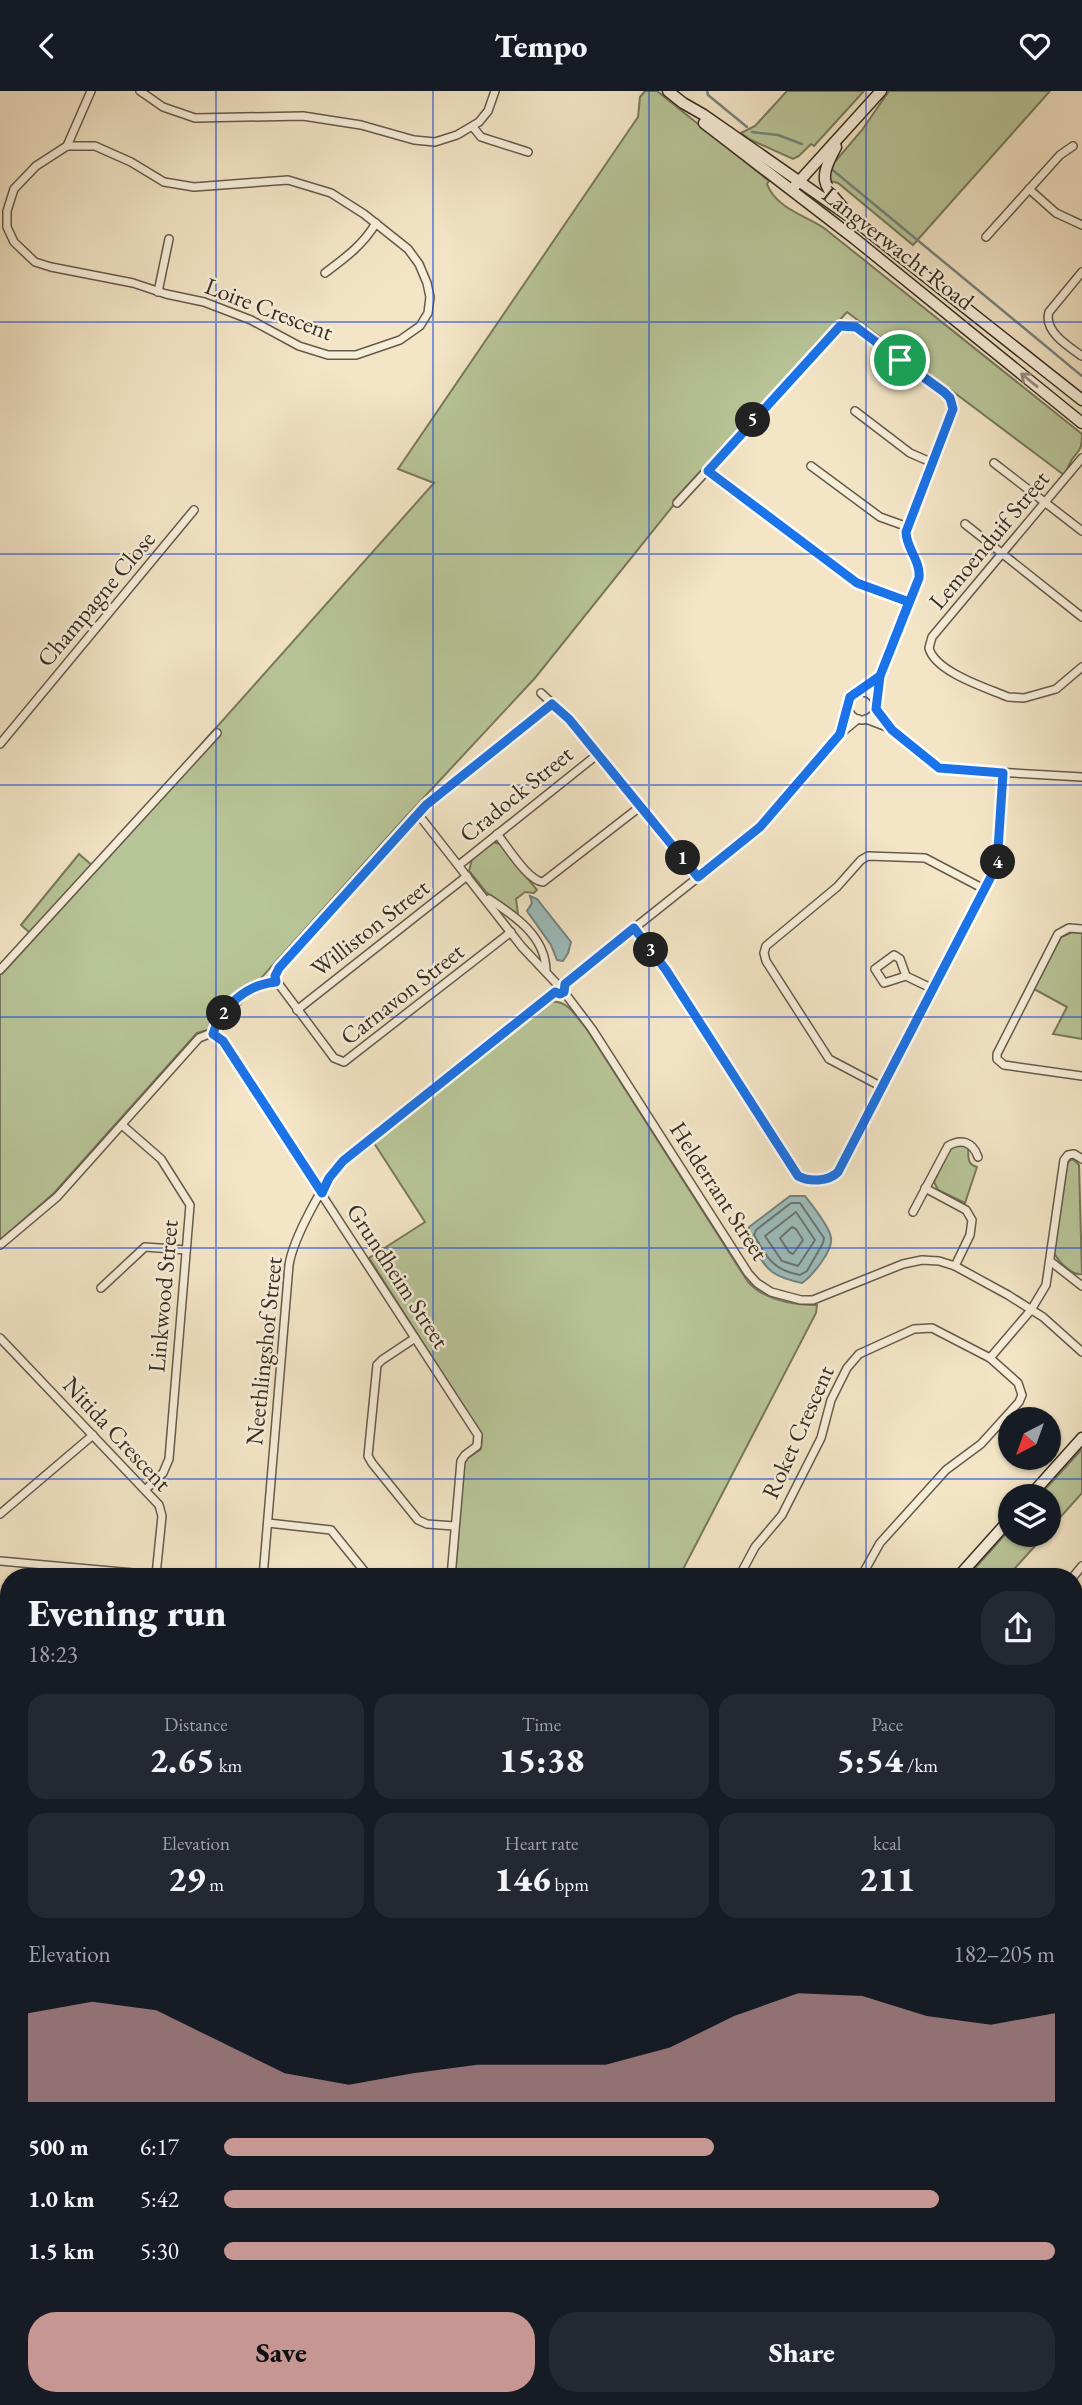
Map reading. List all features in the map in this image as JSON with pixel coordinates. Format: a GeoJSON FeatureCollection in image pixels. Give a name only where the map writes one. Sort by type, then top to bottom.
{"type":"FeatureCollection","features":[{"type":"Feature","properties":{"kind":"street"},"geometry":{"type":"LineString","coordinates":[[67,146],[91,91]]}},
{"type":"Feature","properties":{"kind":"street"},"geometry":{"type":"LineString","coordinates":[[140,91],[163,107],[195,118],[303,115],[360,125],[422,142],[440,141],[473,127],[488,111],[495,91]]}},
{"type":"Feature","properties":{"kind":"street","name":"Langverwacht Road"},"geometry":{"type":"LineString","coordinates":[[668,91],[853,219],[1082,400]]}},
{"type":"Feature","properties":{"kind":"street"},"geometry":{"type":"LineString","coordinates":[[790,191],[881,91]]}},
{"type":"Feature","properties":{"kind":"street","name":"Langverwacht Road"},"geometry":{"type":"LineString","coordinates":[[689,107],[701,121],[855,239],[1082,423]]}},
{"type":"Feature","properties":{"kind":"street"},"geometry":{"type":"LineString","coordinates":[[473,127],[481,137],[528,152]]}},
{"type":"Feature","properties":{"kind":"street"},"geometry":{"type":"LineString","coordinates":[[842,134],[824,171],[824,178],[829,190],[853,219]]}},
{"type":"Feature","properties":{"kind":"street","name":"Loire Crescent"},"geometry":{"type":"LineString","coordinates":[[67,146],[95,146],[131,162],[164,182],[194,187],[288,180],[331,193],[376,223],[408,249],[419,264],[430,297],[428,313],[420,326],[400,340],[381,348],[356,355],[318,353],[232,311],[133,283],[51,267],[35,261],[14,242],[7,227],[7,211],[14,189],[36,166],[67,146]]}},
{"type":"Feature","properties":{"kind":"street"},"geometry":{"type":"LineString","coordinates":[[986,237],[1060,155],[1073,146]]}},
{"type":"Feature","properties":{"kind":"street"},"geometry":{"type":"LineString","coordinates":[[1029,189],[1056,213],[1082,225]]}},
{"type":"Feature","properties":{"kind":"street"},"geometry":{"type":"LineString","coordinates":[[325,273],[354,251],[376,223]]}},
{"type":"Feature","properties":{"kind":"street"},"geometry":{"type":"LineString","coordinates":[[159,292],[169,239]]}},
{"type":"Feature","properties":{"kind":"street"},"geometry":{"type":"LineString","coordinates":[[1082,272],[1049,312],[1047,320],[1051,330],[1082,356]]}},
{"type":"Feature","properties":{"kind":"street"},"geometry":{"type":"LineString","coordinates":[[677,503],[835,329],[845,324],[856,327],[950,398],[953,409],[908,527],[907,541],[920,572],[880,676],[874,714],[862,719]]}},
{"type":"Feature","properties":{"kind":"street"},"geometry":{"type":"LineString","coordinates":[[855,411],[910,453],[933,463]]}},
{"type":"Feature","properties":{"kind":"street","name":"Lemoenduif Street"},"geometry":{"type":"LineString","coordinates":[[1082,458],[932,638],[929,648],[934,658],[948,670],[1016,698],[1056,689],[1082,667]]}},
{"type":"Feature","properties":{"kind":"street"},"geometry":{"type":"LineString","coordinates":[[994,463],[1082,531]]}},
{"type":"Feature","properties":{"kind":"street"},"geometry":{"type":"LineString","coordinates":[[811,465],[880,517],[908,527]]}},
{"type":"Feature","properties":{"kind":"street"},"geometry":{"type":"LineString","coordinates":[[708,471],[857,583],[909,602]]}},
{"type":"Feature","properties":{"kind":"street","name":"Champagne Close"},"geometry":{"type":"LineString","coordinates":[[0,744],[194,510]]}},
{"type":"Feature","properties":{"kind":"street"},"geometry":{"type":"LineString","coordinates":[[965,524],[1082,617]]}},
{"type":"Feature","properties":{"kind":"street"},"geometry":{"type":"LineString","coordinates":[[880,676],[850,697],[848,708],[862,719],[892,730]]}},
{"type":"Feature","properties":{"kind":"street"},"geometry":{"type":"LineString","coordinates":[[860,691],[873,696],[876,706],[892,730],[939,768],[1082,777]]}},
{"type":"Feature","properties":{"kind":"street"},"geometry":{"type":"LineString","coordinates":[[541,693],[569,719],[698,877]]}},
{"type":"Feature","properties":{"kind":"street"},"geometry":{"type":"LineString","coordinates":[[0,1245],[57,1197],[199,1038],[213,1034],[217,1022],[233,1003],[249,989],[263,983],[276,982],[275,976],[279,968],[418,814],[552,704]]}},
{"type":"Feature","properties":{"kind":"street","name":"Neethlingshof Street"},"geometry":{"type":"LineString","coordinates":[[840,734],[848,708]]}},
{"type":"Feature","properties":{"kind":"street","name":"Neethlingshof Street"},"geometry":{"type":"LineString","coordinates":[[264,1568],[291,1253],[329,1178],[343,1161],[760,827],[840,734],[862,719]]}},
{"type":"Feature","properties":{"kind":"street"},"geometry":{"type":"LineString","coordinates":[[0,970],[217,733]]}},
{"type":"Feature","properties":{"kind":"street","name":"Cradock Street"},"geometry":{"type":"LineString","coordinates":[[459,865],[598,754]]}},
{"type":"Feature","properties":{"kind":"street"},"geometry":{"type":"LineString","coordinates":[[634,928],[666,970],[796,1173],[801,1178],[826,1179],[836,1175],[998,860],[1003,773]]}},
{"type":"Feature","properties":{"kind":"street"},"geometry":{"type":"LineString","coordinates":[[497,834],[531,877],[543,882],[640,806]]}},
{"type":"Feature","properties":{"kind":"street","name":"Helderrant Street"},"geometry":{"type":"LineString","coordinates":[[418,814],[511,932],[592,1028],[748,1273],[764,1288],[779,1295],[813,1300],[912,1261],[931,1260],[955,1266],[1031,1310],[1082,1352]]}},
{"type":"Feature","properties":{"kind":"street"},"geometry":{"type":"LineString","coordinates":[[881,1087],[829,1059],[766,961],[766,946],[837,887],[858,862],[868,856],[925,858],[985,889]]}},
{"type":"Feature","properties":{"kind":"street","name":"Williston Street"},"geometry":{"type":"LineString","coordinates":[[297,1010],[467,876]]}},
{"type":"Feature","properties":{"kind":"street"},"geometry":{"type":"LineString","coordinates":[[482,895],[519,918],[543,950],[546,971]]}},
{"type":"Feature","properties":{"kind":"street"},"geometry":{"type":"LineString","coordinates":[[1082,919],[1081,929],[1069,928],[1058,934],[996,1057],[1004,1065],[1082,1076]]}},
{"type":"Feature","properties":{"kind":"street","name":"Carnavon Street"},"geometry":{"type":"LineString","coordinates":[[276,982],[334,1058],[348,1062],[511,932]]}},
{"type":"Feature","properties":{"kind":"street"},"geometry":{"type":"LineString","coordinates":[[533,958],[543,950]]}},
{"type":"Feature","properties":{"kind":"street"},"geometry":{"type":"LineString","coordinates":[[906,976],[884,983],[875,969],[894,955],[898,957],[906,976],[933,989]]}},
{"type":"Feature","properties":{"kind":"street","name":"Grundheim Street"},"geometry":{"type":"LineString","coordinates":[[213,1034],[223,1041],[478,1435],[479,1443],[461,1461],[454,1526]]}},
{"type":"Feature","properties":{"kind":"street","name":"Linkwood Street"},"geometry":{"type":"LineString","coordinates":[[122,1125],[161,1159],[189,1201],[169,1459],[163,1473],[146,1489]]}},
{"type":"Feature","properties":{"kind":"street"},"geometry":{"type":"LineString","coordinates":[[913,1212],[951,1144],[960,1141],[968,1143],[975,1149],[978,1157]]}},
{"type":"Feature","properties":{"kind":"street"},"geometry":{"type":"LineString","coordinates":[[990,1358],[1031,1310],[1046,1285],[1064,1160],[1068,1155],[1074,1154],[1082,1159]]}},
{"type":"Feature","properties":{"kind":"street"},"geometry":{"type":"LineString","coordinates":[[925,1188],[966,1210],[972,1220],[970,1235],[955,1266]]}},
{"type":"Feature","properties":{"kind":"street"},"geometry":{"type":"LineString","coordinates":[[101,1289],[145,1247],[186,1250]]}},
{"type":"Feature","properties":{"kind":"street"},"geometry":{"type":"LineString","coordinates":[[1050,1261],[1082,1286]]}},
{"type":"Feature","properties":{"kind":"street","name":"Roket Crescent"},"geometry":{"type":"LineString","coordinates":[[744,1568],[755,1547],[782,1515],[821,1438],[828,1407],[854,1358],[924,1327],[936,1330],[990,1358],[1020,1385],[1021,1399],[981,1444],[950,1465],[936,1480],[880,1543],[866,1568]]}},
{"type":"Feature","properties":{"kind":"street","name":"Nitida Crescent"},"geometry":{"type":"LineString","coordinates":[[0,1338],[159,1505],[162,1513],[157,1568]]}},
{"type":"Feature","properties":{"kind":"street"},"geometry":{"type":"LineString","coordinates":[[415,1338],[382,1360],[376,1370],[368,1455],[372,1464],[418,1520],[427,1524],[454,1526],[452,1568]]}},
{"type":"Feature","properties":{"kind":"street"},"geometry":{"type":"LineString","coordinates":[[0,1514],[93,1435]]}},
{"type":"Feature","properties":{"kind":"street"},"geometry":{"type":"LineString","coordinates":[[1041,1484],[1082,1438]]}},
{"type":"Feature","properties":{"kind":"street"},"geometry":{"type":"LineString","coordinates":[[268,1523],[331,1530],[362,1568]]}},
{"type":"Feature","properties":{"kind":"street"},"geometry":{"type":"LineString","coordinates":[[966,1568],[998,1532]]}},
{"type":"Feature","properties":{"kind":"street"},"geometry":{"type":"LineString","coordinates":[[0,1561],[78,1568]]}},
{"type":"Feature","properties":{"kind":"green space"},"geometry":{"type":"Polygon","coordinates":[[[645,91],[657,91],[769,181],[767,184],[771,192],[784,205],[824,228],[1082,434],[1080,449],[1064,475],[847,312],[674,500],[676,502],[535,678],[402,821],[216,1031],[197,1033],[54,1193],[0,1240],[0,966],[30,933],[21,925],[79,854],[93,866],[434,483],[398,469],[638,117],[640,97],[645,91]]]}},
{"type":"Feature","properties":{"kind":"green space"},"geometry":{"type":"Polygon","coordinates":[[[787,91],[864,91],[814,146],[811,144],[793,159],[741,133],[755,126],[787,91]]]}},
{"type":"Feature","properties":{"kind":"green space"},"geometry":{"type":"Polygon","coordinates":[[[889,91],[1050,91],[913,245],[838,183],[830,181],[829,172],[833,164],[862,130],[889,91]]]}},
{"type":"Feature","properties":{"kind":"green space"},"geometry":{"type":"Polygon","coordinates":[[[493,842],[500,844],[537,890],[534,893],[525,892],[516,899],[518,914],[486,892],[469,871],[472,859],[493,842]]]}},
{"type":"Feature","properties":{"kind":"green space"},"geometry":{"type":"Polygon","coordinates":[[[1073,932],[1082,933],[1082,1039],[1053,1034],[1067,1007],[1034,989],[1061,937],[1073,932]]]}},
{"type":"Feature","properties":{"kind":"green space"},"geometry":{"type":"Polygon","coordinates":[[[552,1002],[563,1004],[586,1028],[748,1282],[763,1294],[780,1301],[817,1305],[816,1313],[684,1568],[456,1568],[464,1464],[481,1449],[482,1436],[369,1258],[425,1222],[374,1143],[552,1002]]]}},
{"type":"Feature","properties":{"kind":"green space"},"geometry":{"type":"Polygon","coordinates":[[[958,1144],[968,1148],[970,1162],[977,1167],[965,1203],[938,1190],[934,1182],[949,1150],[958,1144]]]}},
{"type":"Feature","properties":{"kind":"green space"},"geometry":{"type":"Polygon","coordinates":[[[1073,1159],[1079,1165],[1082,1274],[1070,1271],[1054,1253],[1067,1165],[1073,1159]]]}},
{"type":"Feature","properties":{"kind":"green space"},"geometry":{"type":"Polygon","coordinates":[[[1082,1449],[1082,1493],[1061,1516],[1061,1484],[1050,1484],[1082,1449]]]}},
{"type":"Feature","properties":{"kind":"green space"},"geometry":{"type":"Polygon","coordinates":[[[998,1542],[998,1547],[1034,1547],[1015,1568],[975,1568],[998,1542]]]}},
{"type":"Feature","properties":{"kind":"water"},"geometry":{"type":"Polygon","coordinates":[[[530,896],[537,899],[571,942],[563,961],[557,960],[551,945],[527,911],[532,903],[530,896]]]}},
{"type":"Feature","properties":{"kind":"water"},"geometry":{"type":"Polygon","coordinates":[[[790,1196],[805,1196],[824,1222],[831,1238],[829,1250],[802,1283],[774,1273],[763,1263],[746,1237],[749,1227],[790,1196]]]}},
{"type":"Feature","properties":{"kind":"waterway"},"geometry":{"type":"LineString","coordinates":[[707,91],[708,95],[747,127]]}},
{"type":"Feature","properties":{"kind":"waterway"},"geometry":{"type":"LineString","coordinates":[[752,132],[778,135],[802,144]]}},
{"type":"Feature","properties":{"kind":"waterway"},"geometry":{"type":"LineString","coordinates":[[829,167],[1082,376]]}},
{"type":"Feature","properties":{"kind":"route"},"geometry":{"type":"LineString","coordinates":[[900,360],[856,327],[845,324],[840,326],[708,471],[857,583],[909,602],[880,676],[876,709],[892,730],[939,768],[1003,773],[997,865],[838,1172],[826,1179],[805,1179],[798,1176],[666,970],[634,928],[565,984],[564,992],[555,992],[343,1161],[329,1178],[322,1193],[223,1041],[213,1034],[217,1022],[249,989],[263,983],[276,982],[275,976],[279,968],[426,805],[552,704],[569,719],[698,877],[760,827],[840,734],[850,697],[880,676],[920,575],[906,532],[953,409],[950,398],[944,392],[900,360]]}}]}
